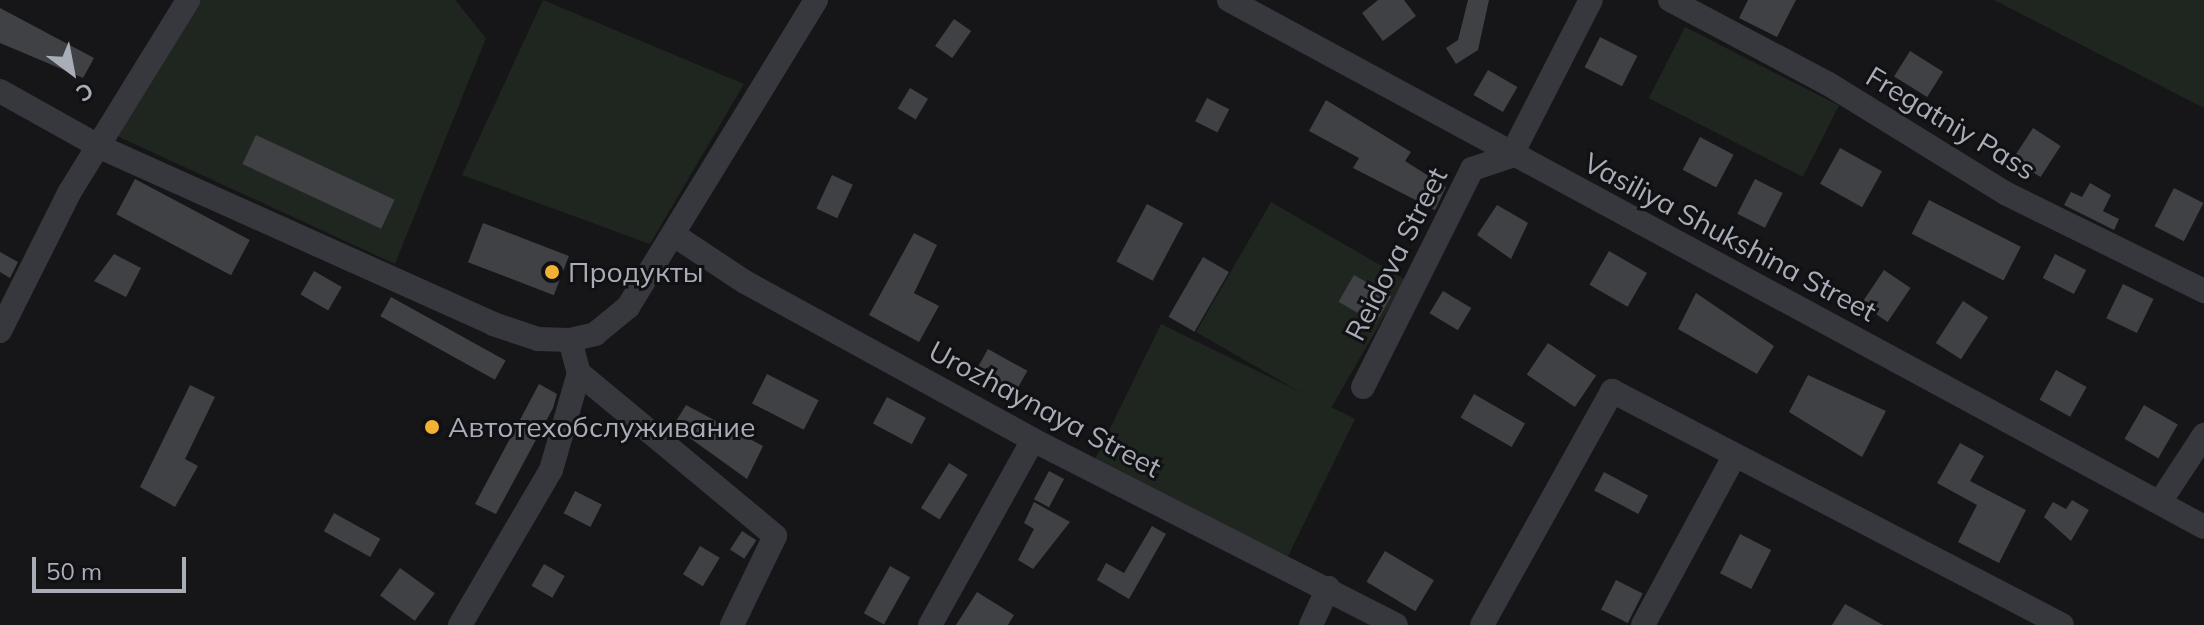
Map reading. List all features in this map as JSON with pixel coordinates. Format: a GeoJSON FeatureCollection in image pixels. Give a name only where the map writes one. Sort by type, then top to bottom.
{"type":"FeatureCollection","features":[{"type":"Feature","properties":{"kind":"street"},"geometry":{"type":"LineString","coordinates":[[0,331],[100,147],[188,0]]}},
{"type":"Feature","properties":{"kind":"street"},"geometry":{"type":"LineString","coordinates":[[0,91],[100,147],[493,324],[538,339],[570,340],[595,334],[628,307],[816,0]]}},
{"type":"Feature","properties":{"kind":"street","name":"Vasiliya Shukshina Street"},"geometry":{"type":"LineString","coordinates":[[1229,0],[1511,156],[2162,499],[2204,527]]}},
{"type":"Feature","properties":{"kind":"street"},"geometry":{"type":"LineString","coordinates":[[1511,156],[1591,0]]}},
{"type":"Feature","properties":{"kind":"street","name":"Fregatniy Pass"},"geometry":{"type":"LineString","coordinates":[[1670,0],[1827,83],[2007,194],[2204,291]]}},
{"type":"Feature","properties":{"kind":"street","name":"Reidova Street"},"geometry":{"type":"LineString","coordinates":[[1363,387],[1472,169],[1511,156]]}},
{"type":"Feature","properties":{"kind":"street","name":"Urozhaynaya Street"},"geometry":{"type":"LineString","coordinates":[[674,235],[745,282],[1033,440],[1396,625]]}},
{"type":"Feature","properties":{"kind":"street"},"geometry":{"type":"LineString","coordinates":[[460,625],[551,470],[579,373],[570,340]]}},
{"type":"Feature","properties":{"kind":"street"},"geometry":{"type":"LineString","coordinates":[[579,373],[775,536],[732,625]]}},
{"type":"Feature","properties":{"kind":"street"},"geometry":{"type":"LineString","coordinates":[[1482,625],[1612,391],[2062,625]]}},
{"type":"Feature","properties":{"kind":"street"},"geometry":{"type":"LineString","coordinates":[[2162,499],[2204,435]]}},
{"type":"Feature","properties":{"kind":"street"},"geometry":{"type":"LineString","coordinates":[[930,625],[1033,440]]}},
{"type":"Feature","properties":{"kind":"street"},"geometry":{"type":"LineString","coordinates":[[1643,625],[1735,455]]}},
{"type":"Feature","properties":{"kind":"street"},"geometry":{"type":"LineString","coordinates":[[1311,625],[1328,588]]}},
{"type":"Feature","properties":{"kind":"shaded area"},"geometry":{"type":"Polygon","coordinates":[[[199,0],[455,0],[486,38],[395,264],[117,136],[199,0]]]}},
{"type":"Feature","properties":{"kind":"shaded area"},"geometry":{"type":"Polygon","coordinates":[[[543,0],[744,84],[650,244],[462,175],[543,0]]]}},
{"type":"Feature","properties":{"kind":"shaded area"},"geometry":{"type":"Polygon","coordinates":[[[1994,0],[2204,0],[2204,108],[1994,0]]]}},
{"type":"Feature","properties":{"kind":"shaded area"},"geometry":{"type":"Polygon","coordinates":[[[1685,27],[1839,106],[1803,177],[1649,98],[1685,27]]]}},
{"type":"Feature","properties":{"kind":"shaded area"},"geometry":{"type":"Polygon","coordinates":[[[1271,202],[1405,280],[1330,409],[1196,332],[1271,202]]]}},
{"type":"Feature","properties":{"kind":"shaded area"},"geometry":{"type":"Polygon","coordinates":[[[1161,324],[1355,419],[1288,556],[1094,462],[1161,324]]]}},
{"type":"Feature","properties":{"kind":"building"},"geometry":{"type":"Polygon","coordinates":[[[1378,0],[1404,0],[1416,16],[1383,41],[1362,13],[1378,0]]]}},
{"type":"Feature","properties":{"kind":"building"},"geometry":{"type":"Polygon","coordinates":[[[1468,0],[1489,0],[1478,50],[1456,64],[1446,48],[1458,40],[1468,0]]]}},
{"type":"Feature","properties":{"kind":"building"},"geometry":{"type":"Polygon","coordinates":[[[1748,0],[1796,0],[1777,37],[1739,18],[1748,0]]]}},
{"type":"Feature","properties":{"kind":"building"},"geometry":{"type":"Polygon","coordinates":[[[0,8],[94,58],[83,78],[0,43],[0,8]]]}},
{"type":"Feature","properties":{"kind":"building"},"geometry":{"type":"Polygon","coordinates":[[[954,19],[971,31],[952,58],[935,46],[954,19]]]}},
{"type":"Feature","properties":{"kind":"building"},"geometry":{"type":"Polygon","coordinates":[[[1600,37],[1637,56],[1622,86],[1585,67],[1600,37]]]}},
{"type":"Feature","properties":{"kind":"building"},"geometry":{"type":"Polygon","coordinates":[[[1910,51],[1943,72],[1927,97],[1894,76],[1910,51]]]}},
{"type":"Feature","properties":{"kind":"building"},"geometry":{"type":"Polygon","coordinates":[[[1488,70],[1517,87],[1503,112],[1474,95],[1488,70]]]}},
{"type":"Feature","properties":{"kind":"building"},"geometry":{"type":"Polygon","coordinates":[[[910,88],[928,99],[916,119],[898,109],[910,88]]]}},
{"type":"Feature","properties":{"kind":"building"},"geometry":{"type":"Polygon","coordinates":[[[1207,98],[1229,109],[1217,133],[1195,121],[1207,98]]]}},
{"type":"Feature","properties":{"kind":"building"},"geometry":{"type":"Polygon","coordinates":[[[1326,100],[1411,152],[1405,161],[1446,187],[1435,210],[1353,168],[1359,158],[1309,131],[1326,100]]]}},
{"type":"Feature","properties":{"kind":"building"},"geometry":{"type":"Polygon","coordinates":[[[2033,128],[2061,146],[2041,177],[2013,159],[2033,128]]]}},
{"type":"Feature","properties":{"kind":"building"},"geometry":{"type":"Polygon","coordinates":[[[256,135],[395,200],[381,229],[242,164],[256,135]]]}},
{"type":"Feature","properties":{"kind":"building"},"geometry":{"type":"Polygon","coordinates":[[[1700,137],[1734,155],[1716,188],[1683,170],[1700,137]]]}},
{"type":"Feature","properties":{"kind":"building"},"geometry":{"type":"Polygon","coordinates":[[[1840,148],[1882,171],[1862,207],[1820,184],[1840,148]]]}},
{"type":"Feature","properties":{"kind":"building"},"geometry":{"type":"Polygon","coordinates":[[[832,175],[853,185],[837,218],[816,209],[832,175]]]}},
{"type":"Feature","properties":{"kind":"building"},"geometry":{"type":"Polygon","coordinates":[[[135,179],[250,240],[231,275],[116,214],[135,179]]]}},
{"type":"Feature","properties":{"kind":"building"},"geometry":{"type":"Polygon","coordinates":[[[1755,179],[1783,193],[1765,228],[1737,214],[1755,179]]]}},
{"type":"Feature","properties":{"kind":"building"},"geometry":{"type":"Polygon","coordinates":[[[2090,183],[2111,195],[2103,211],[2119,219],[2114,230],[2064,205],[2071,192],[2082,197],[2090,183]]]}},
{"type":"Feature","properties":{"kind":"building"},"geometry":{"type":"Polygon","coordinates":[[[2174,188],[2203,203],[2184,241],[2154,226],[2174,188]]]}},
{"type":"Feature","properties":{"kind":"building"},"geometry":{"type":"Polygon","coordinates":[[[1929,200],[2021,247],[2004,281],[1912,234],[1929,200]]]}},
{"type":"Feature","properties":{"kind":"building"},"geometry":{"type":"Polygon","coordinates":[[[1147,204],[1183,223],[1153,281],[1116,261],[1147,204]]]}},
{"type":"Feature","properties":{"kind":"building"},"geometry":{"type":"Polygon","coordinates":[[[1497,205],[1528,223],[1511,259],[1477,235],[1497,205]]]}},
{"type":"Feature","properties":{"kind":"building"},"geometry":{"type":"Polygon","coordinates":[[[483,223],[569,256],[554,295],[468,262],[483,223]]]}},
{"type":"Feature","properties":{"kind":"building"},"geometry":{"type":"Polygon","coordinates":[[[914,233],[937,245],[914,293],[939,306],[919,342],[869,315],[914,233]]]}},
{"type":"Feature","properties":{"kind":"building"},"geometry":{"type":"Polygon","coordinates":[[[1609,251],[1647,273],[1628,307],[1590,285],[1609,251]]]}},
{"type":"Feature","properties":{"kind":"building"},"geometry":{"type":"Polygon","coordinates":[[[0,252],[18,262],[10,278],[0,272],[0,252]]]}},
{"type":"Feature","properties":{"kind":"building"},"geometry":{"type":"Polygon","coordinates":[[[114,254],[141,268],[126,297],[94,281],[114,254]]]}},
{"type":"Feature","properties":{"kind":"building"},"geometry":{"type":"Polygon","coordinates":[[[2055,254],[2086,270],[2074,294],[2043,278],[2055,254]]]}},
{"type":"Feature","properties":{"kind":"building"},"geometry":{"type":"Polygon","coordinates":[[[1203,257],[1229,272],[1194,332],[1168,317],[1203,257]]]}},
{"type":"Feature","properties":{"kind":"building"},"geometry":{"type":"Polygon","coordinates":[[[1884,270],[1911,288],[1888,322],[1861,304],[1884,270]]]}},
{"type":"Feature","properties":{"kind":"building"},"geometry":{"type":"Polygon","coordinates":[[[314,271],[342,287],[328,310],[300,294],[314,271]]]}},
{"type":"Feature","properties":{"kind":"building"},"geometry":{"type":"Polygon","coordinates":[[[1354,275],[1391,296],[1376,323],[1338,302],[1354,275]]]}},
{"type":"Feature","properties":{"kind":"building"},"geometry":{"type":"Polygon","coordinates":[[[2123,284],[2154,299],[2137,333],[2106,318],[2123,284]]]}},
{"type":"Feature","properties":{"kind":"building"},"geometry":{"type":"Polygon","coordinates":[[[1443,291],[1471,308],[1458,330],[1430,313],[1443,291]]]}},
{"type":"Feature","properties":{"kind":"building"},"geometry":{"type":"Polygon","coordinates":[[[1696,293],[1774,346],[1757,374],[1678,329],[1696,293]]]}},
{"type":"Feature","properties":{"kind":"building"},"geometry":{"type":"Polygon","coordinates":[[[391,297],[506,361],[495,380],[380,316],[391,297]]]}},
{"type":"Feature","properties":{"kind":"building"},"geometry":{"type":"Polygon","coordinates":[[[1963,301],[1988,317],[1961,359],[1936,343],[1963,301]]]}},
{"type":"Feature","properties":{"kind":"building"},"geometry":{"type":"Polygon","coordinates":[[[1548,343],[1596,375],[1575,407],[1527,375],[1548,343]]]}},
{"type":"Feature","properties":{"kind":"building"},"geometry":{"type":"Polygon","coordinates":[[[988,349],[1027,371],[1015,393],[976,371],[988,349]]]}},
{"type":"Feature","properties":{"kind":"building"},"geometry":{"type":"Polygon","coordinates":[[[2056,370],[2087,387],[2070,417],[2040,400],[2056,370]]]}},
{"type":"Feature","properties":{"kind":"building"},"geometry":{"type":"Polygon","coordinates":[[[767,374],[819,400],[804,430],[752,403],[767,374]]]}},
{"type":"Feature","properties":{"kind":"building"},"geometry":{"type":"Polygon","coordinates":[[[1808,375],[1886,411],[1862,457],[1789,412],[1808,375]]]}},
{"type":"Feature","properties":{"kind":"building"},"geometry":{"type":"Polygon","coordinates":[[[539,384],[557,394],[553,408],[496,514],[475,504],[539,384]]]}},
{"type":"Feature","properties":{"kind":"building"},"geometry":{"type":"Polygon","coordinates":[[[190,385],[215,397],[185,459],[198,466],[175,507],[140,487],[190,385]]]}},
{"type":"Feature","properties":{"kind":"building"},"geometry":{"type":"Polygon","coordinates":[[[1474,394],[1525,424],[1512,447],[1460,417],[1474,394]]]}},
{"type":"Feature","properties":{"kind":"building"},"geometry":{"type":"Polygon","coordinates":[[[887,397],[926,418],[912,444],[873,423],[887,397]]]}},
{"type":"Feature","properties":{"kind":"building"},"geometry":{"type":"Polygon","coordinates":[[[686,405],[763,446],[747,479],[673,426],[686,405]]]}},
{"type":"Feature","properties":{"kind":"building"},"geometry":{"type":"Polygon","coordinates":[[[2144,405],[2178,424],[2158,458],[2124,439],[2144,405]]]}},
{"type":"Feature","properties":{"kind":"building"},"geometry":{"type":"Polygon","coordinates":[[[1960,443],[1984,456],[1970,481],[2026,510],[1999,563],[1958,542],[1977,505],[1937,483],[1960,443]]]}},
{"type":"Feature","properties":{"kind":"building"},"geometry":{"type":"Polygon","coordinates":[[[949,463],[968,475],[940,520],[921,508],[949,463]]]}},
{"type":"Feature","properties":{"kind":"building"},"geometry":{"type":"Polygon","coordinates":[[[1049,471],[1064,479],[1049,507],[1034,499],[1049,471]]]}},
{"type":"Feature","properties":{"kind":"building"},"geometry":{"type":"Polygon","coordinates":[[[1604,472],[1648,495],[1638,514],[1594,491],[1604,472]]]}},
{"type":"Feature","properties":{"kind":"building"},"geometry":{"type":"Polygon","coordinates":[[[575,491],[602,505],[590,527],[564,513],[575,491]]]}},
{"type":"Feature","properties":{"kind":"building"},"geometry":{"type":"Polygon","coordinates":[[[2072,500],[2089,510],[2071,541],[2044,517],[2053,502],[2066,509],[2072,500]]]}},
{"type":"Feature","properties":{"kind":"building"},"geometry":{"type":"Polygon","coordinates":[[[1034,502],[1070,522],[1033,569],[1018,560],[1034,529],[1024,523],[1034,502]]]}},
{"type":"Feature","properties":{"kind":"building"},"geometry":{"type":"Polygon","coordinates":[[[334,513],[380,539],[370,557],[324,531],[334,513]]]}},
{"type":"Feature","properties":{"kind":"building"},"geometry":{"type":"Polygon","coordinates":[[[1152,526],[1166,534],[1129,599],[1097,580],[1106,563],[1124,573],[1152,526]]]}},
{"type":"Feature","properties":{"kind":"building"},"geometry":{"type":"Polygon","coordinates":[[[742,531],[756,540],[744,559],[730,549],[742,531]]]}},
{"type":"Feature","properties":{"kind":"building"},"geometry":{"type":"Polygon","coordinates":[[[1740,534],[1771,550],[1751,589],[1720,573],[1740,534]]]}},
{"type":"Feature","properties":{"kind":"building"},"geometry":{"type":"Polygon","coordinates":[[[700,546],[720,558],[703,586],[683,574],[700,546]]]}},
{"type":"Feature","properties":{"kind":"building"},"geometry":{"type":"Polygon","coordinates":[[[1385,551],[1434,580],[1415,611],[1366,582],[1385,551]]]}},
{"type":"Feature","properties":{"kind":"building"},"geometry":{"type":"Polygon","coordinates":[[[544,564],[565,576],[552,598],[532,586],[544,564]]]}},
{"type":"Feature","properties":{"kind":"building"},"geometry":{"type":"Polygon","coordinates":[[[890,566],[910,577],[884,624],[864,613],[890,566]]]}},
{"type":"Feature","properties":{"kind":"building"},"geometry":{"type":"Polygon","coordinates":[[[400,568],[435,593],[415,621],[380,596],[400,568]]]}},
{"type":"Feature","properties":{"kind":"building"},"geometry":{"type":"Polygon","coordinates":[[[1616,580],[1643,594],[1628,623],[1601,609],[1616,580]]]}},
{"type":"Feature","properties":{"kind":"building"},"geometry":{"type":"Polygon","coordinates":[[[977,592],[1014,615],[1008,625],[956,625],[977,592]]]}},
{"type":"Feature","properties":{"kind":"building"},"geometry":{"type":"Polygon","coordinates":[[[1845,604],[1883,625],[1832,625],[1845,604]]]}},
{"type":"Feature","properties":{"kind":"place","name":"Продукты"},"geometry":{"type":"Point","coordinates":[552,272]}},
{"type":"Feature","properties":{"kind":"place","name":"Автотехобслуживание"},"geometry":{"type":"Point","coordinates":[432,427]}}]}
